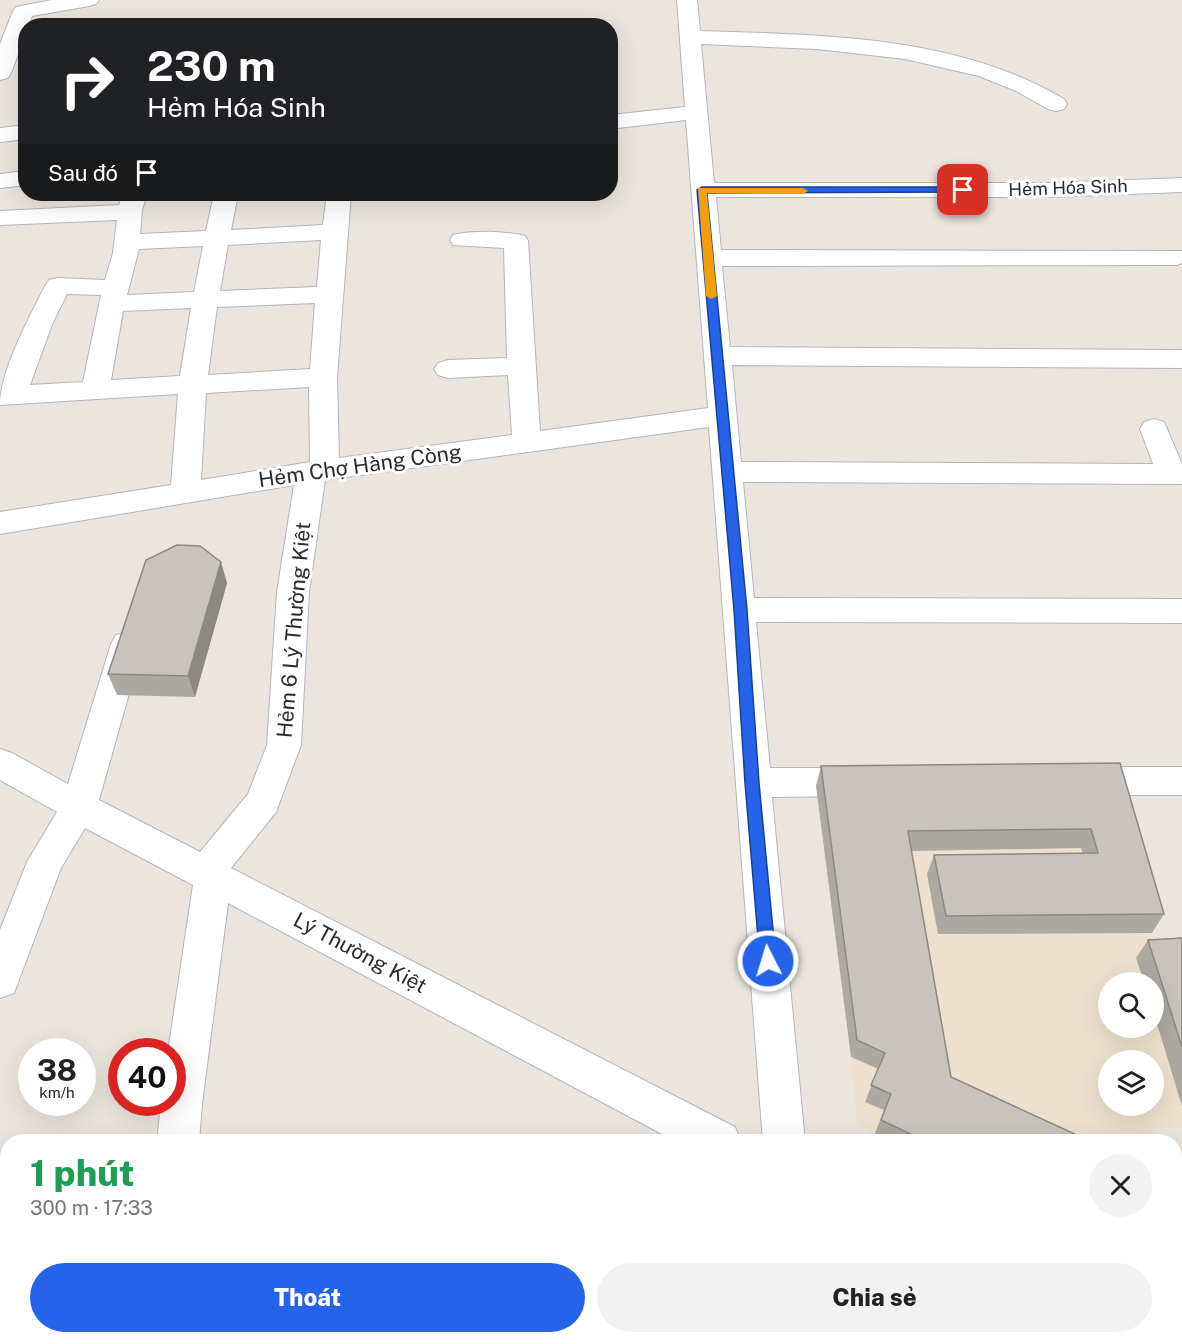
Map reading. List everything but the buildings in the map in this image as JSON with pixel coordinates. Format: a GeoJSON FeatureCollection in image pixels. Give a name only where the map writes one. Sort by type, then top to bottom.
{"type":"FeatureCollection","features":[{"type":"Feature","properties":{"kind":"street"},"geometry":{"type":"LineString","coordinates":[[20,18],[23,11],[89,0]]}},
{"type":"Feature","properties":{"kind":"street"},"geometry":{"type":"LineString","coordinates":[[687,0],[783,1134]]}},
{"type":"Feature","properties":{"kind":"street"},"geometry":{"type":"LineString","coordinates":[[0,73],[18,24]]}},
{"type":"Feature","properties":{"kind":"street"},"geometry":{"type":"LineString","coordinates":[[691,37],[813,43],[921,56],[979,70],[1013,82],[1056,104]]}},
{"type":"Feature","properties":{"kind":"street"},"geometry":{"type":"LineString","coordinates":[[618,121],[697,112]]}},
{"type":"Feature","properties":{"kind":"street"},"geometry":{"type":"LineString","coordinates":[[0,135],[18,133]]}},
{"type":"Feature","properties":{"kind":"street"},"geometry":{"type":"LineString","coordinates":[[0,181],[18,179]]}},
{"type":"Feature","properties":{"kind":"street","name":"Hẻm Hóa Sinh"},"geometry":{"type":"LineString","coordinates":[[702,190],[1051,190],[1182,185]]}},
{"type":"Feature","properties":{"kind":"street"},"geometry":{"type":"LineString","coordinates":[[185,493],[194,384],[205,300],[225,201]]}},
{"type":"Feature","properties":{"kind":"street","name":"Hẻm 6 Lý Thường Kiệt"},"geometry":{"type":"LineString","coordinates":[[209,874],[263,802],[284,745],[293,592],[318,471],[329,294],[338,201]]}},
{"type":"Feature","properties":{"kind":"street"},"geometry":{"type":"LineString","coordinates":[[0,218],[133,203],[127,242],[95,390]]}},
{"type":"Feature","properties":{"kind":"street"},"geometry":{"type":"LineString","coordinates":[[127,242],[334,232]]}},
{"type":"Feature","properties":{"kind":"street"},"geometry":{"type":"LineString","coordinates":[[462,240],[516,241],[521,366],[527,442]]}},
{"type":"Feature","properties":{"kind":"street"},"geometry":{"type":"LineString","coordinates":[[708,258],[1177,257]]}},
{"type":"Feature","properties":{"kind":"street"},"geometry":{"type":"LineString","coordinates":[[323,377],[6,396],[58,286],[114,296],[205,300],[329,294]]}},
{"type":"Feature","properties":{"kind":"street"},"geometry":{"type":"LineString","coordinates":[[716,356],[1182,359]]}},
{"type":"Feature","properties":{"kind":"street"},"geometry":{"type":"LineString","coordinates":[[448,369],[521,366]]}},
{"type":"Feature","properties":{"kind":"street","name":"Hẻm Chợ Hàng Còng"},"geometry":{"type":"LineString","coordinates":[[0,523],[318,471],[721,416]]}},
{"type":"Feature","properties":{"kind":"street"},"geometry":{"type":"LineString","coordinates":[[726,472],[1179,475],[1154,429]]}},
{"type":"Feature","properties":{"kind":"street"},"geometry":{"type":"LineString","coordinates":[[740,610],[1182,611]]}},
{"type":"Feature","properties":{"kind":"street"},"geometry":{"type":"LineString","coordinates":[[0,980],[45,862],[79,807],[135,618]]}},
{"type":"Feature","properties":{"kind":"street","name":"Lý Thường Kiệt"},"geometry":{"type":"LineString","coordinates":[[0,763],[79,807],[705,1134]]}},
{"type":"Feature","properties":{"kind":"street"},"geometry":{"type":"LineString","coordinates":[[1051,781],[1182,780]]}},
{"type":"Feature","properties":{"kind":"street"},"geometry":{"type":"LineString","coordinates":[[752,783],[895,782]]}},
{"type":"Feature","properties":{"kind":"street"},"geometry":{"type":"LineString","coordinates":[[179,1134],[209,874]]}},
{"type":"Feature","properties":{"kind":"shaded area"},"geometry":{"type":"Polygon","coordinates":[[[1110,784],[1152,933],[1149,940],[1182,939],[1182,1127],[1153,1129],[1152,1134],[871,1134],[857,1123],[851,1057],[927,786],[1110,784]]]}},
{"type":"Feature","properties":{"kind":"slow traffic"},"geometry":{"type":"LineString","coordinates":[[711,296],[702,190],[803,191]]}},
{"type":"Feature","properties":{"kind":"route"},"geometry":{"type":"LineString","coordinates":[[768,961],[740,610],[702,190],[963,190]]}}]}
